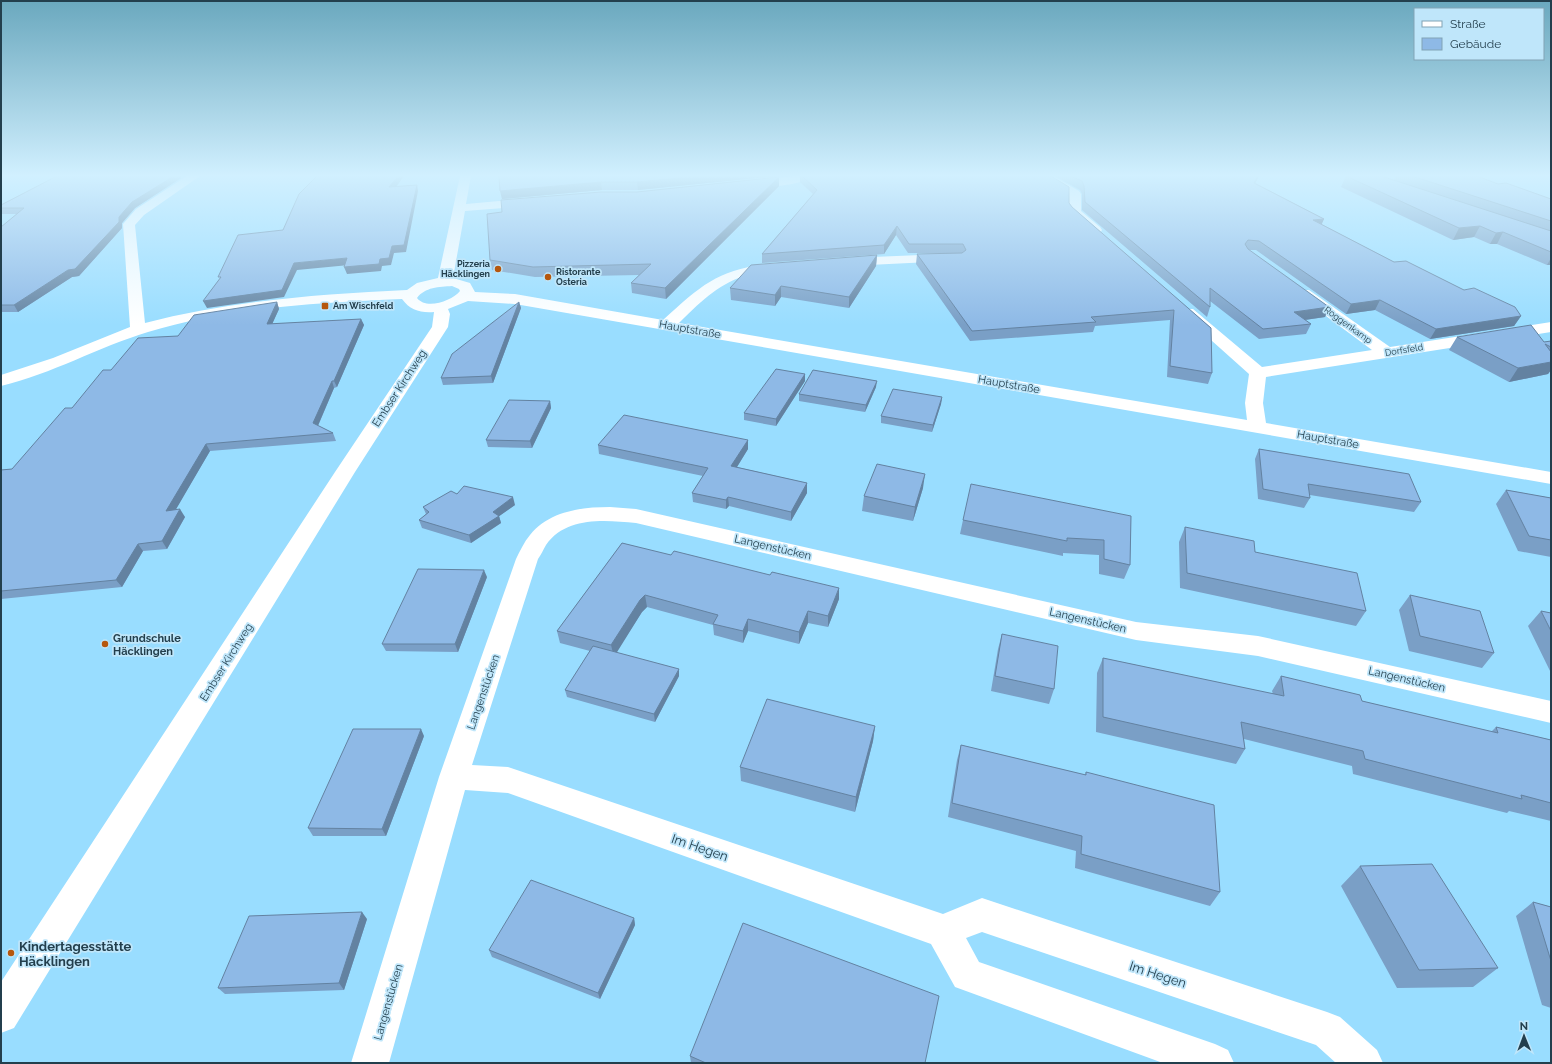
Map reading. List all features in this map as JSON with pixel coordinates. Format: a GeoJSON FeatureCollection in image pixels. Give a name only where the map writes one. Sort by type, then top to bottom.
{"type":"FeatureCollection","features":[{"type":"Feature","properties":{"kind":"street"},"geometry":{"type":"LineString","coordinates":[[129,226],[138,330]]}},
{"type":"Feature","properties":{"kind":"street"},"geometry":{"type":"LineString","coordinates":[[445,282],[456,226]]}},
{"type":"Feature","properties":{"kind":"street"},"geometry":{"type":"LineString","coordinates":[[1090,226],[1104,238]]}},
{"type":"Feature","properties":{"kind":"street"},"geometry":{"type":"LineString","coordinates":[[836,263],[891,259],[956,258]]}},
{"type":"Feature","properties":{"kind":"street"},"geometry":{"type":"LineString","coordinates":[[667,325],[689,304],[718,281],[736,273],[788,266]]}},
{"type":"Feature","properties":{"kind":"street"},"geometry":{"type":"LineString","coordinates":[[1,381],[138,330],[188,317],[252,307],[321,300],[411,294],[421,287],[445,282],[465,286],[468,292],[466,296],[453,304],[430,308],[415,305],[409,298],[411,294]]}},
{"type":"Feature","properties":{"kind":"street","name":"Roggenkamp"},"geometry":{"type":"LineString","coordinates":[[1294,286],[1387,353]]}},
{"type":"Feature","properties":{"kind":"street","name":"Hauptstraße"},"geometry":{"type":"LineString","coordinates":[[466,296],[515,299],[1551,478]]}},
{"type":"Feature","properties":{"kind":"street"},"geometry":{"type":"LineString","coordinates":[[1175,300],[1258,373],[1254,403],[1257,427]]}},
{"type":"Feature","properties":{"kind":"street","name":"Embser Kirchweg"},"geometry":{"type":"LineString","coordinates":[[1,1015],[344,472],[440,327],[442,314],[440,307]]}},
{"type":"Feature","properties":{"kind":"street","name":"Dorfsfeld"},"geometry":{"type":"LineString","coordinates":[[1258,373],[1551,328]]}},
{"type":"Feature","properties":{"kind":"street","name":"Langenstücken"},"geometry":{"type":"LineString","coordinates":[[370,1063],[454,777],[527,559],[538,540],[549,529],[570,518],[600,512],[636,516],[1136,631],[1258,646],[1551,712]]}},
{"type":"Feature","properties":{"kind":"street","name":"Im Hegen"},"geometry":{"type":"LineString","coordinates":[[454,777],[508,780],[943,931],[982,915],[1327,1030],[1364,1063]]}},
{"type":"Feature","properties":{"kind":"street"},"geometry":{"type":"LineString","coordinates":[[943,931],[967,975],[1215,1063]]}},
{"type":"Feature","properties":{"kind":"building"},"geometry":{"type":"Polygon","coordinates":[[[3,226],[116,226],[75,269],[68,270],[14,305],[1,305],[1,227],[3,226]]]}},
{"type":"Feature","properties":{"kind":"building"},"geometry":{"type":"Polygon","coordinates":[[[285,226],[408,226],[404,245],[392,246],[389,258],[380,259],[379,264],[344,267],[347,258],[294,263],[282,290],[203,301],[221,277],[218,277],[238,235],[283,230],[285,226]]]}},
{"type":"Feature","properties":{"kind":"building"},"geometry":{"type":"Polygon","coordinates":[[[488,226],[729,226],[665,288],[631,283],[651,264],[533,267],[490,260],[488,226]]]}},
{"type":"Feature","properties":{"kind":"building"},"geometry":{"type":"Polygon","coordinates":[[[786,226],[1093,226],[1211,328],[1212,373],[1170,366],[1174,310],[1091,317],[1096,322],[972,331],[917,254],[962,253],[966,250],[963,244],[909,244],[897,226],[884,245],[762,254],[786,226]]]}},
{"type":"Feature","properties":{"kind":"building"},"geometry":{"type":"Polygon","coordinates":[[[1113,226],[1324,226],[1394,262],[1406,261],[1464,290],[1474,288],[1515,307],[1521,316],[1436,329],[1380,300],[1351,304],[1259,241],[1248,240],[1245,244],[1248,249],[1329,307],[1294,312],[1311,324],[1263,329],[1210,288],[1210,307],[1113,226]]]}},
{"type":"Feature","properties":{"kind":"building"},"geometry":{"type":"Polygon","coordinates":[[[1454,226],[1534,226],[1551,231],[1551,252],[1503,232],[1496,233],[1480,226],[1459,228],[1454,226]]]}},
{"type":"Feature","properties":{"kind":"building"},"geometry":{"type":"Polygon","coordinates":[[[877,255],[849,297],[781,286],[775,295],[730,288],[751,265],[877,255]]]}},
{"type":"Feature","properties":{"kind":"building"},"geometry":{"type":"Polygon","coordinates":[[[277,302],[267,324],[361,319],[334,381],[332,381],[313,423],[333,433],[206,444],[166,511],[180,509],[162,541],[138,544],[116,580],[1,591],[1,470],[12,469],[65,408],[72,408],[103,370],[111,370],[138,338],[178,336],[194,315],[277,302]]]}},
{"type":"Feature","properties":{"kind":"building"},"geometry":{"type":"Polygon","coordinates":[[[519,302],[491,376],[441,378],[452,354],[519,302]]]}},
{"type":"Feature","properties":{"kind":"building"},"geometry":{"type":"Polygon","coordinates":[[[1531,325],[1544,342],[1551,341],[1551,347],[1545,344],[1551,352],[1551,362],[1518,368],[1457,337],[1531,325]]]}},
{"type":"Feature","properties":{"kind":"building"},"geometry":{"type":"Polygon","coordinates":[[[776,369],[805,374],[776,419],[744,413],[776,369]]]}},
{"type":"Feature","properties":{"kind":"building"},"geometry":{"type":"Polygon","coordinates":[[[813,370],[877,381],[866,405],[799,394],[813,370]]]}},
{"type":"Feature","properties":{"kind":"building"},"geometry":{"type":"Polygon","coordinates":[[[893,389],[942,397],[933,425],[881,416],[893,389]]]}},
{"type":"Feature","properties":{"kind":"building"},"geometry":{"type":"Polygon","coordinates":[[[509,400],[550,401],[530,441],[486,440],[509,400]]]}},
{"type":"Feature","properties":{"kind":"building"},"geometry":{"type":"Polygon","coordinates":[[[624,415],[748,440],[731,466],[807,483],[791,512],[728,497],[726,500],[692,493],[708,468],[598,445],[624,415]]]}},
{"type":"Feature","properties":{"kind":"building"},"geometry":{"type":"Polygon","coordinates":[[[1259,449],[1409,474],[1421,502],[1308,484],[1310,498],[1263,489],[1259,449]]]}},
{"type":"Feature","properties":{"kind":"building"},"geometry":{"type":"Polygon","coordinates":[[[877,464],[925,474],[915,507],[864,496],[877,464]]]}},
{"type":"Feature","properties":{"kind":"building"},"geometry":{"type":"Polygon","coordinates":[[[971,484],[1131,516],[1130,565],[1104,559],[1104,540],[1067,538],[1067,541],[963,520],[971,484]]]}},
{"type":"Feature","properties":{"kind":"building"},"geometry":{"type":"Polygon","coordinates":[[[464,486],[513,497],[493,512],[499,516],[469,535],[419,520],[429,512],[423,507],[451,491],[457,494],[464,486]]]}},
{"type":"Feature","properties":{"kind":"building"},"geometry":{"type":"Polygon","coordinates":[[[1506,490],[1551,498],[1551,540],[1529,536],[1506,490]]]}},
{"type":"Feature","properties":{"kind":"building"},"geometry":{"type":"Polygon","coordinates":[[[1185,527],[1254,541],[1255,552],[1357,573],[1366,611],[1187,573],[1185,527]]]}},
{"type":"Feature","properties":{"kind":"building"},"geometry":{"type":"Polygon","coordinates":[[[622,543],[671,555],[674,551],[770,575],[772,572],[839,588],[828,616],[808,611],[799,632],[748,619],[743,631],[713,624],[718,615],[645,595],[640,600],[611,645],[557,631],[622,543]]]}},
{"type":"Feature","properties":{"kind":"building"},"geometry":{"type":"Polygon","coordinates":[[[418,569],[484,570],[455,644],[382,644],[418,569]]]}},
{"type":"Feature","properties":{"kind":"building"},"geometry":{"type":"Polygon","coordinates":[[[1410,595],[1480,611],[1494,653],[1420,636],[1410,595]]]}},
{"type":"Feature","properties":{"kind":"building"},"geometry":{"type":"Polygon","coordinates":[[[1541,611],[1551,613],[1551,631],[1541,611]]]}},
{"type":"Feature","properties":{"kind":"building"},"geometry":{"type":"Polygon","coordinates":[[[1002,634],[1058,646],[1054,689],[995,676],[1002,634]]]}},
{"type":"Feature","properties":{"kind":"building"},"geometry":{"type":"Polygon","coordinates":[[[593,646],[679,669],[654,714],[565,690],[593,646]]]}},
{"type":"Feature","properties":{"kind":"building"},"geometry":{"type":"Polygon","coordinates":[[[1103,658],[1284,696],[1281,676],[1360,695],[1362,701],[1498,733],[1496,727],[1551,740],[1551,803],[1521,795],[1522,799],[1365,759],[1363,751],[1241,722],[1245,749],[1103,717],[1103,658]]]}},
{"type":"Feature","properties":{"kind":"building"},"geometry":{"type":"Polygon","coordinates":[[[767,699],[875,726],[856,797],[740,767],[767,699]]]}},
{"type":"Feature","properties":{"kind":"building"},"geometry":{"type":"Polygon","coordinates":[[[353,729],[421,729],[382,829],[308,828],[353,729]]]}},
{"type":"Feature","properties":{"kind":"building"},"geometry":{"type":"Polygon","coordinates":[[[961,745],[1086,775],[1086,772],[1214,805],[1220,892],[1081,854],[1082,836],[952,803],[961,745]]]}},
{"type":"Feature","properties":{"kind":"building"},"geometry":{"type":"Polygon","coordinates":[[[1432,864],[1498,968],[1419,970],[1360,866],[1432,864]]]}},
{"type":"Feature","properties":{"kind":"building"},"geometry":{"type":"Polygon","coordinates":[[[531,880],[634,918],[598,993],[489,950],[531,880]]]}},
{"type":"Feature","properties":{"kind":"building"},"geometry":{"type":"Polygon","coordinates":[[[1533,902],[1551,907],[1551,961],[1533,902]]]}},
{"type":"Feature","properties":{"kind":"building"},"geometry":{"type":"Polygon","coordinates":[[[362,912],[339,983],[218,988],[249,916],[362,912]]]}},
{"type":"Feature","properties":{"kind":"building"},"geometry":{"type":"Polygon","coordinates":[[[743,923],[939,996],[925,1063],[706,1063],[690,1056],[743,923]]]}},
{"type":"Feature","properties":{"kind":"place","name":"Pizzeria Häcklingen"},"geometry":{"type":"Point","coordinates":[498,269]}},
{"type":"Feature","properties":{"kind":"place","name":"Ristorante Osteria"},"geometry":{"type":"Point","coordinates":[548,277]}},
{"type":"Feature","properties":{"kind":"place","name":"Am Wischfeld"},"geometry":{"type":"Point","coordinates":[325,306]}},
{"type":"Feature","properties":{"kind":"place","name":"Grundschule Häcklingen"},"geometry":{"type":"Point","coordinates":[105,644]}},
{"type":"Feature","properties":{"kind":"place","name":"Kindertagesstätte Häcklingen"},"geometry":{"type":"Point","coordinates":[11,953]}}]}
